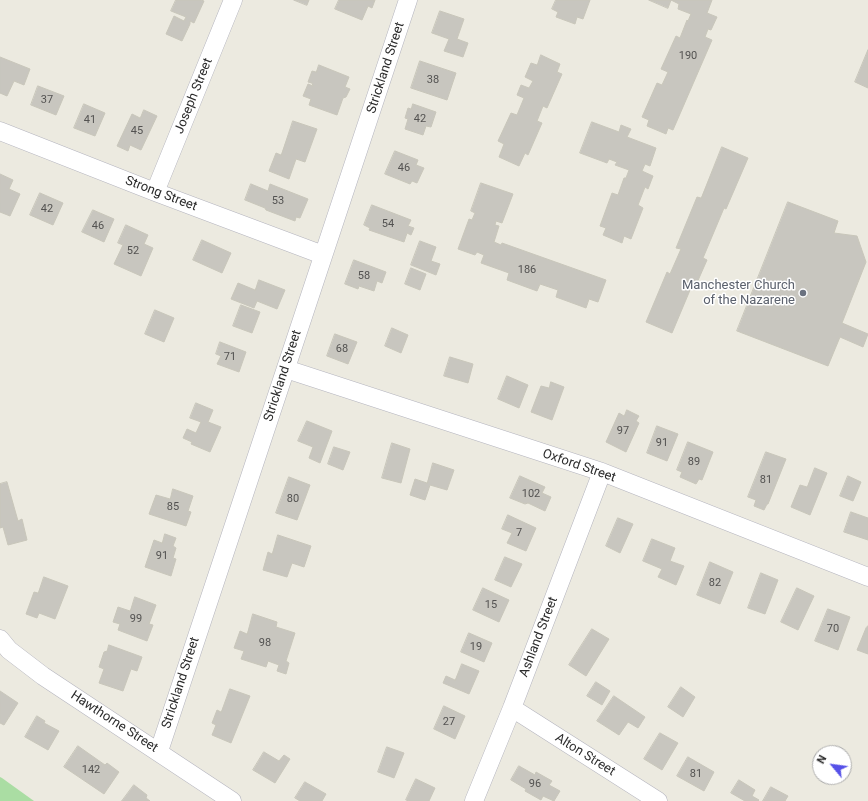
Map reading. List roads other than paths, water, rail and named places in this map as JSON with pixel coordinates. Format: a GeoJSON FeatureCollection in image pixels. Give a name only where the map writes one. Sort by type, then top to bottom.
{"type":"FeatureCollection","features":[{"type":"Feature","properties":{"kind":"street","name":"Joseph Street"},"geometry":{"type":"LineString","coordinates":[[155,192],[233,0]]}},
{"type":"Feature","properties":{"kind":"street","name":"Strickland Street"},"geometry":{"type":"LineString","coordinates":[[159,751],[408,0]]}},
{"type":"Feature","properties":{"kind":"street","name":"Strong Street"},"geometry":{"type":"LineString","coordinates":[[0,131],[155,192],[323,255]]}},
{"type":"Feature","properties":{"kind":"street","name":"Oxford Street"},"geometry":{"type":"LineString","coordinates":[[286,369],[602,472],[868,577]]}},
{"type":"Feature","properties":{"kind":"street","name":"Ashland Street"},"geometry":{"type":"LineString","coordinates":[[474,801],[512,708],[602,472]]}},
{"type":"Feature","properties":{"kind":"street","name":"Hawthorne Street"},"geometry":{"type":"LineString","coordinates":[[0,639],[9,650],[43,676],[159,751],[232,801]]}},
{"type":"Feature","properties":{"kind":"street","name":"Alton Street"},"geometry":{"type":"LineString","coordinates":[[512,708],[658,801]]}},
{"type":"Feature","properties":{"kind":"place","name":"Manchester Church of the Nazarene"},"geometry":{"type":"Point","coordinates":[803,293]}}]}
